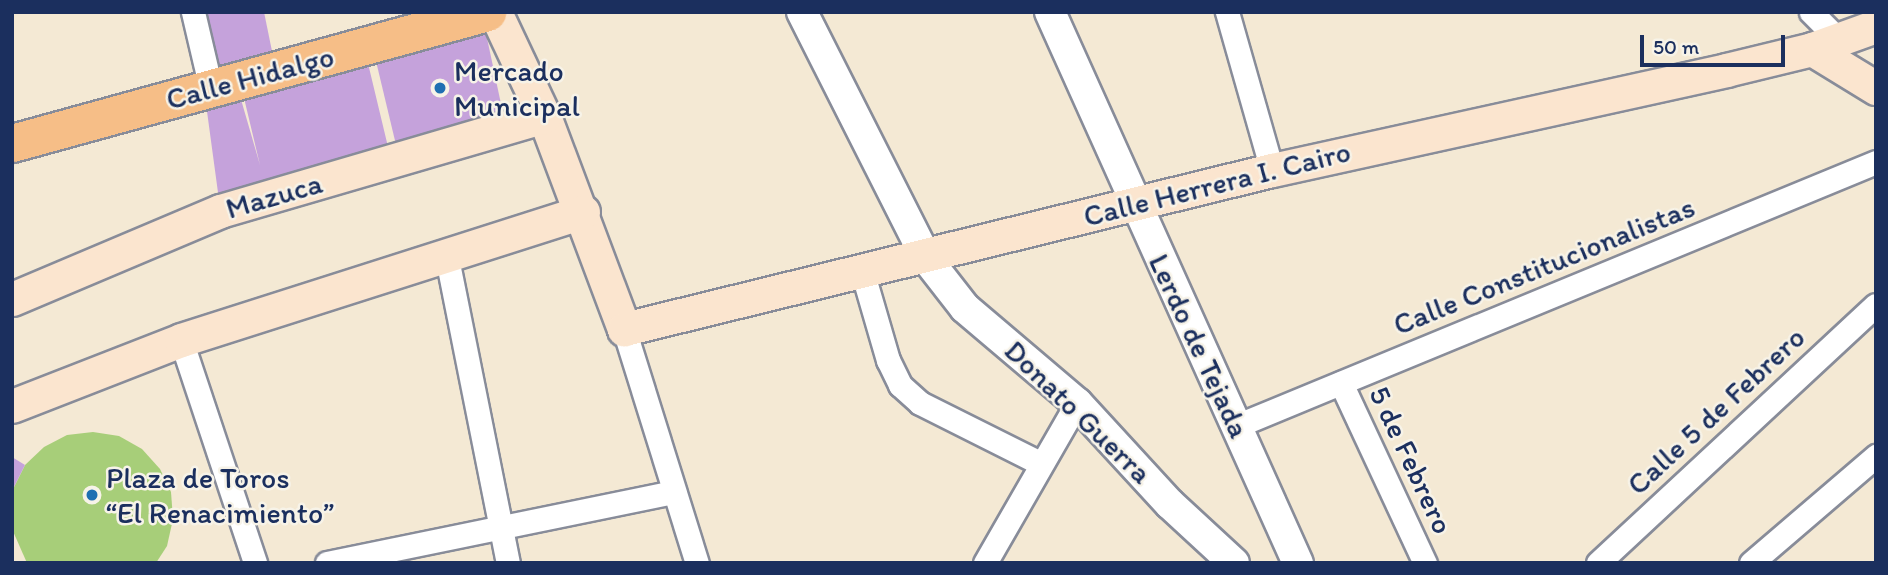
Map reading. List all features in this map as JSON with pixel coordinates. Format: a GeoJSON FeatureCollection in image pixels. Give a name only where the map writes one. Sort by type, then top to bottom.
{"type":"FeatureCollection","features":[{"type":"Feature","properties":{"kind":"main road","name":"Calle Hidalgo"},"geometry":{"type":"LineString","coordinates":[[12,143],[486,12]]}},
{"type":"Feature","properties":{"kind":"main road"},"geometry":{"type":"LineString","coordinates":[[495,12],[544,116],[583,212],[624,329]]}},
{"type":"Feature","properties":{"kind":"main road","name":"Calle Herrera I. Cairo"},"geometry":{"type":"LineString","coordinates":[[624,329],[863,274],[1133,203],[1824,43],[1876,26]]}},
{"type":"Feature","properties":{"kind":"main road"},"geometry":{"type":"LineString","coordinates":[[1824,43],[1876,88]]}},
{"type":"Feature","properties":{"kind":"main road","name":"Mazuca"},"geometry":{"type":"LineString","coordinates":[[12,299],[220,211],[544,116]]}},
{"type":"Feature","properties":{"kind":"main road"},"geometry":{"type":"LineString","coordinates":[[12,406],[181,340],[446,253],[583,212]]}},
{"type":"Feature","properties":{"kind":"street"},"geometry":{"type":"LineString","coordinates":[[193,12],[211,89]]}},
{"type":"Feature","properties":{"kind":"street","name":"Donato Guerra"},"geometry":{"type":"LineString","coordinates":[[802,12],[926,258],[965,309],[1077,403],[1170,504],[1234,563]]}},
{"type":"Feature","properties":{"kind":"street","name":"Lerdo de Tejada"},"geometry":{"type":"LineString","coordinates":[[1050,12],[1133,203],[1298,563]]}},
{"type":"Feature","properties":{"kind":"street"},"geometry":{"type":"LineString","coordinates":[[1227,12],[1272,170]]}},
{"type":"Feature","properties":{"kind":"street"},"geometry":{"type":"LineString","coordinates":[[1811,12],[1824,43]]}},
{"type":"Feature","properties":{"kind":"street","name":"Calle Constitucionalistas"},"geometry":{"type":"LineString","coordinates":[[1236,426],[1876,162]]}},
{"type":"Feature","properties":{"kind":"street"},"geometry":{"type":"LineString","coordinates":[[446,253],[508,563]]}},
{"type":"Feature","properties":{"kind":"street"},"geometry":{"type":"LineString","coordinates":[[863,274],[888,359],[900,385],[920,403],[1038,462]]}},
{"type":"Feature","properties":{"kind":"street","name":"Calle 5 de Febrero"},"geometry":{"type":"LineString","coordinates":[[1598,563],[1876,305]]}},
{"type":"Feature","properties":{"kind":"street"},"geometry":{"type":"LineString","coordinates":[[624,329],[697,563]]}},
{"type":"Feature","properties":{"kind":"street"},"geometry":{"type":"LineString","coordinates":[[181,340],[255,563]]}},
{"type":"Feature","properties":{"kind":"street","name":"5 de Febrero"},"geometry":{"type":"LineString","coordinates":[[1341,383],[1425,563]]}},
{"type":"Feature","properties":{"kind":"street"},"geometry":{"type":"LineString","coordinates":[[985,563],[1038,462],[1077,403]]}},
{"type":"Feature","properties":{"kind":"street"},"geometry":{"type":"LineString","coordinates":[[1751,563],[1876,456]]}},
{"type":"Feature","properties":{"kind":"street"},"geometry":{"type":"LineString","coordinates":[[327,563],[673,492]]}},
{"type":"Feature","properties":{"kind":"green space","name":"Plaza de Toros “El Renacimiento”"},"geometry":{"type":"Polygon","coordinates":[[[93,432],[119,436],[142,449],[160,469],[171,492],[173,519],[167,546],[156,563],[27,563],[12,529],[13,489],[25,465],[44,447],[67,435],[93,432]]]}},
{"type":"Feature","properties":{"kind":"building"},"geometry":{"type":"Polygon","coordinates":[[[201,12],[264,12],[274,61],[219,76],[201,12]]]}},
{"type":"Feature","properties":{"kind":"building","name":"Mercado Municipal"},"geometry":{"type":"Polygon","coordinates":[[[484,24],[504,118],[397,149],[375,57],[484,24]]]}},
{"type":"Feature","properties":{"kind":"building"},"geometry":{"type":"Polygon","coordinates":[[[366,55],[389,151],[219,200],[206,104],[240,96],[260,165],[244,98],[366,55]]]}},
{"type":"Feature","properties":{"kind":"building"},"geometry":{"type":"Polygon","coordinates":[[[12,457],[25,465],[12,491],[12,457]]]}},
{"type":"Feature","properties":{"kind":"place","name":"Mercado Municipal"},"geometry":{"type":"Point","coordinates":[440,88]}},
{"type":"Feature","properties":{"kind":"place","name":"Plaza de Toros “El Renacimiento”"},"geometry":{"type":"Point","coordinates":[92,495]}}]}
